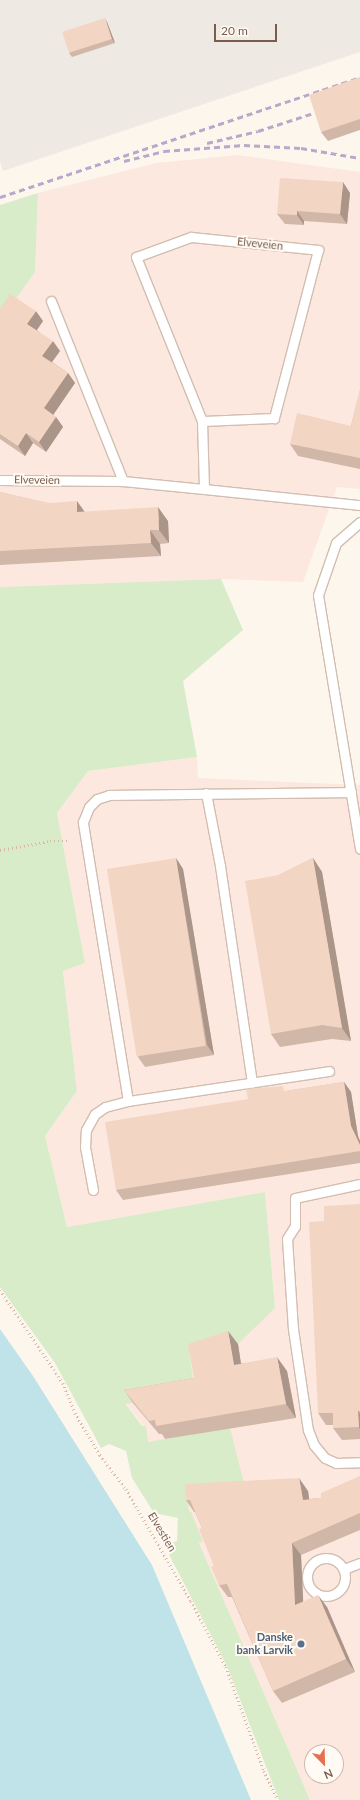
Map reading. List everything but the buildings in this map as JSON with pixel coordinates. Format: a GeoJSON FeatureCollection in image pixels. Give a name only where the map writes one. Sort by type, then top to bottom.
{"type":"FeatureCollection","features":[{"type":"Feature","properties":{"kind":"lane","name":"Elveveien"},"geometry":{"type":"LineString","coordinates":[[202,421],[274,418],[318,250],[191,238],[136,257],[202,421],[204,489]]}},
{"type":"Feature","properties":{"kind":"lane"},"geometry":{"type":"LineString","coordinates":[[51,300],[123,481]]}},
{"type":"Feature","properties":{"kind":"lane","name":"Elveveien"},"geometry":{"type":"LineString","coordinates":[[0,480],[123,481],[360,505]]}},
{"type":"Feature","properties":{"kind":"lane"},"geometry":{"type":"LineString","coordinates":[[360,522],[336,543],[318,595],[360,850]]}},
{"type":"Feature","properties":{"kind":"lane"},"geometry":{"type":"LineString","coordinates":[[128,1101],[85,842],[83,822],[89,807],[97,799],[109,795],[351,792]]}},
{"type":"Feature","properties":{"kind":"lane"},"geometry":{"type":"LineString","coordinates":[[206,793],[220,866],[252,1083]]}},
{"type":"Feature","properties":{"kind":"lane"},"geometry":{"type":"LineString","coordinates":[[93,1190],[85,1147],[86,1130],[95,1114],[105,1107],[128,1101],[329,1071]]}},
{"type":"Feature","properties":{"kind":"lane"},"geometry":{"type":"LineString","coordinates":[[360,1184],[295,1198],[295,1226],[288,1239],[293,1329],[308,1430],[314,1445],[325,1458],[336,1463],[360,1462]]}},
{"type":"Feature","properties":{"kind":"lane"},"geometry":{"type":"LineString","coordinates":[[323,1558],[339,1562],[344,1569],[343,1586],[330,1596],[314,1591],[309,1584],[310,1567],[323,1558]]}},
{"type":"Feature","properties":{"kind":"lane"},"geometry":{"type":"LineString","coordinates":[[344,1569],[360,1563]]}},
{"type":"Feature","properties":{"kind":"path"},"geometry":{"type":"LineString","coordinates":[[0,850],[50,841],[85,842]]}},
{"type":"Feature","properties":{"kind":"path","name":"Elvestien"},"geometry":{"type":"LineString","coordinates":[[0,1290],[63,1384],[75,1413],[96,1450],[130,1495],[192,1600],[226,1667],[264,1771],[278,1800]]}},
{"type":"Feature","properties":{"kind":"shaded area"},"geometry":{"type":"Polygon","coordinates":[[[0,0],[360,0],[360,52],[3,171],[0,161],[0,0]]]}},
{"type":"Feature","properties":{"kind":"shaded area"},"geometry":{"type":"Polygon","coordinates":[[[238,155],[360,172],[360,489],[337,487],[303,582],[221,579],[0,587],[0,321],[35,272],[38,193],[156,163],[238,155]]]}},
{"type":"Feature","properties":{"kind":"shaded area"},"geometry":{"type":"Polygon","coordinates":[[[197,757],[198,778],[360,785],[360,1800],[310,1800],[199,1543],[203,1541],[189,1512],[188,1498],[147,1442],[143,1426],[126,1403],[195,1392],[190,1357],[275,1308],[265,1192],[67,1227],[45,1136],[77,1091],[63,971],[85,963],[57,813],[88,771],[197,757]]]}},
{"type":"Feature","properties":{"kind":"green space"},"geometry":{"type":"Polygon","coordinates":[[[38,193],[35,272],[0,321],[0,205],[38,193]]]}},
{"type":"Feature","properties":{"kind":"green space"},"geometry":{"type":"Polygon","coordinates":[[[221,579],[243,630],[183,681],[197,757],[88,771],[57,813],[85,963],[63,971],[77,1091],[45,1136],[67,1227],[265,1192],[275,1308],[238,1344],[190,1357],[195,1392],[126,1404],[142,1426],[146,1426],[148,1442],[230,1428],[247,1495],[188,1498],[189,1512],[191,1512],[203,1541],[199,1543],[310,1800],[279,1800],[227,1666],[164,1545],[177,1541],[178,1518],[154,1513],[132,1478],[126,1451],[109,1444],[101,1448],[55,1363],[0,1287],[0,587],[221,579]]]}},
{"type":"Feature","properties":{"kind":"water"},"geometry":{"type":"Polygon","coordinates":[[[0,1329],[33,1376],[152,1565],[251,1800],[0,1800],[0,1329]]]}},
{"type":"Feature","properties":{"kind":"railway"},"geometry":{"type":"LineString","coordinates":[[0,197],[360,77]]}},
{"type":"Feature","properties":{"kind":"railway"},"geometry":{"type":"LineString","coordinates":[[207,143],[258,131],[317,112]]}},
{"type":"Feature","properties":{"kind":"railway"},"geometry":{"type":"LineString","coordinates":[[124,161],[164,151],[244,145],[301,148],[360,158]]}},
{"type":"Feature","properties":{"kind":"place","name":"Danske bank Larvik"},"geometry":{"type":"Point","coordinates":[301,1644]}}]}
